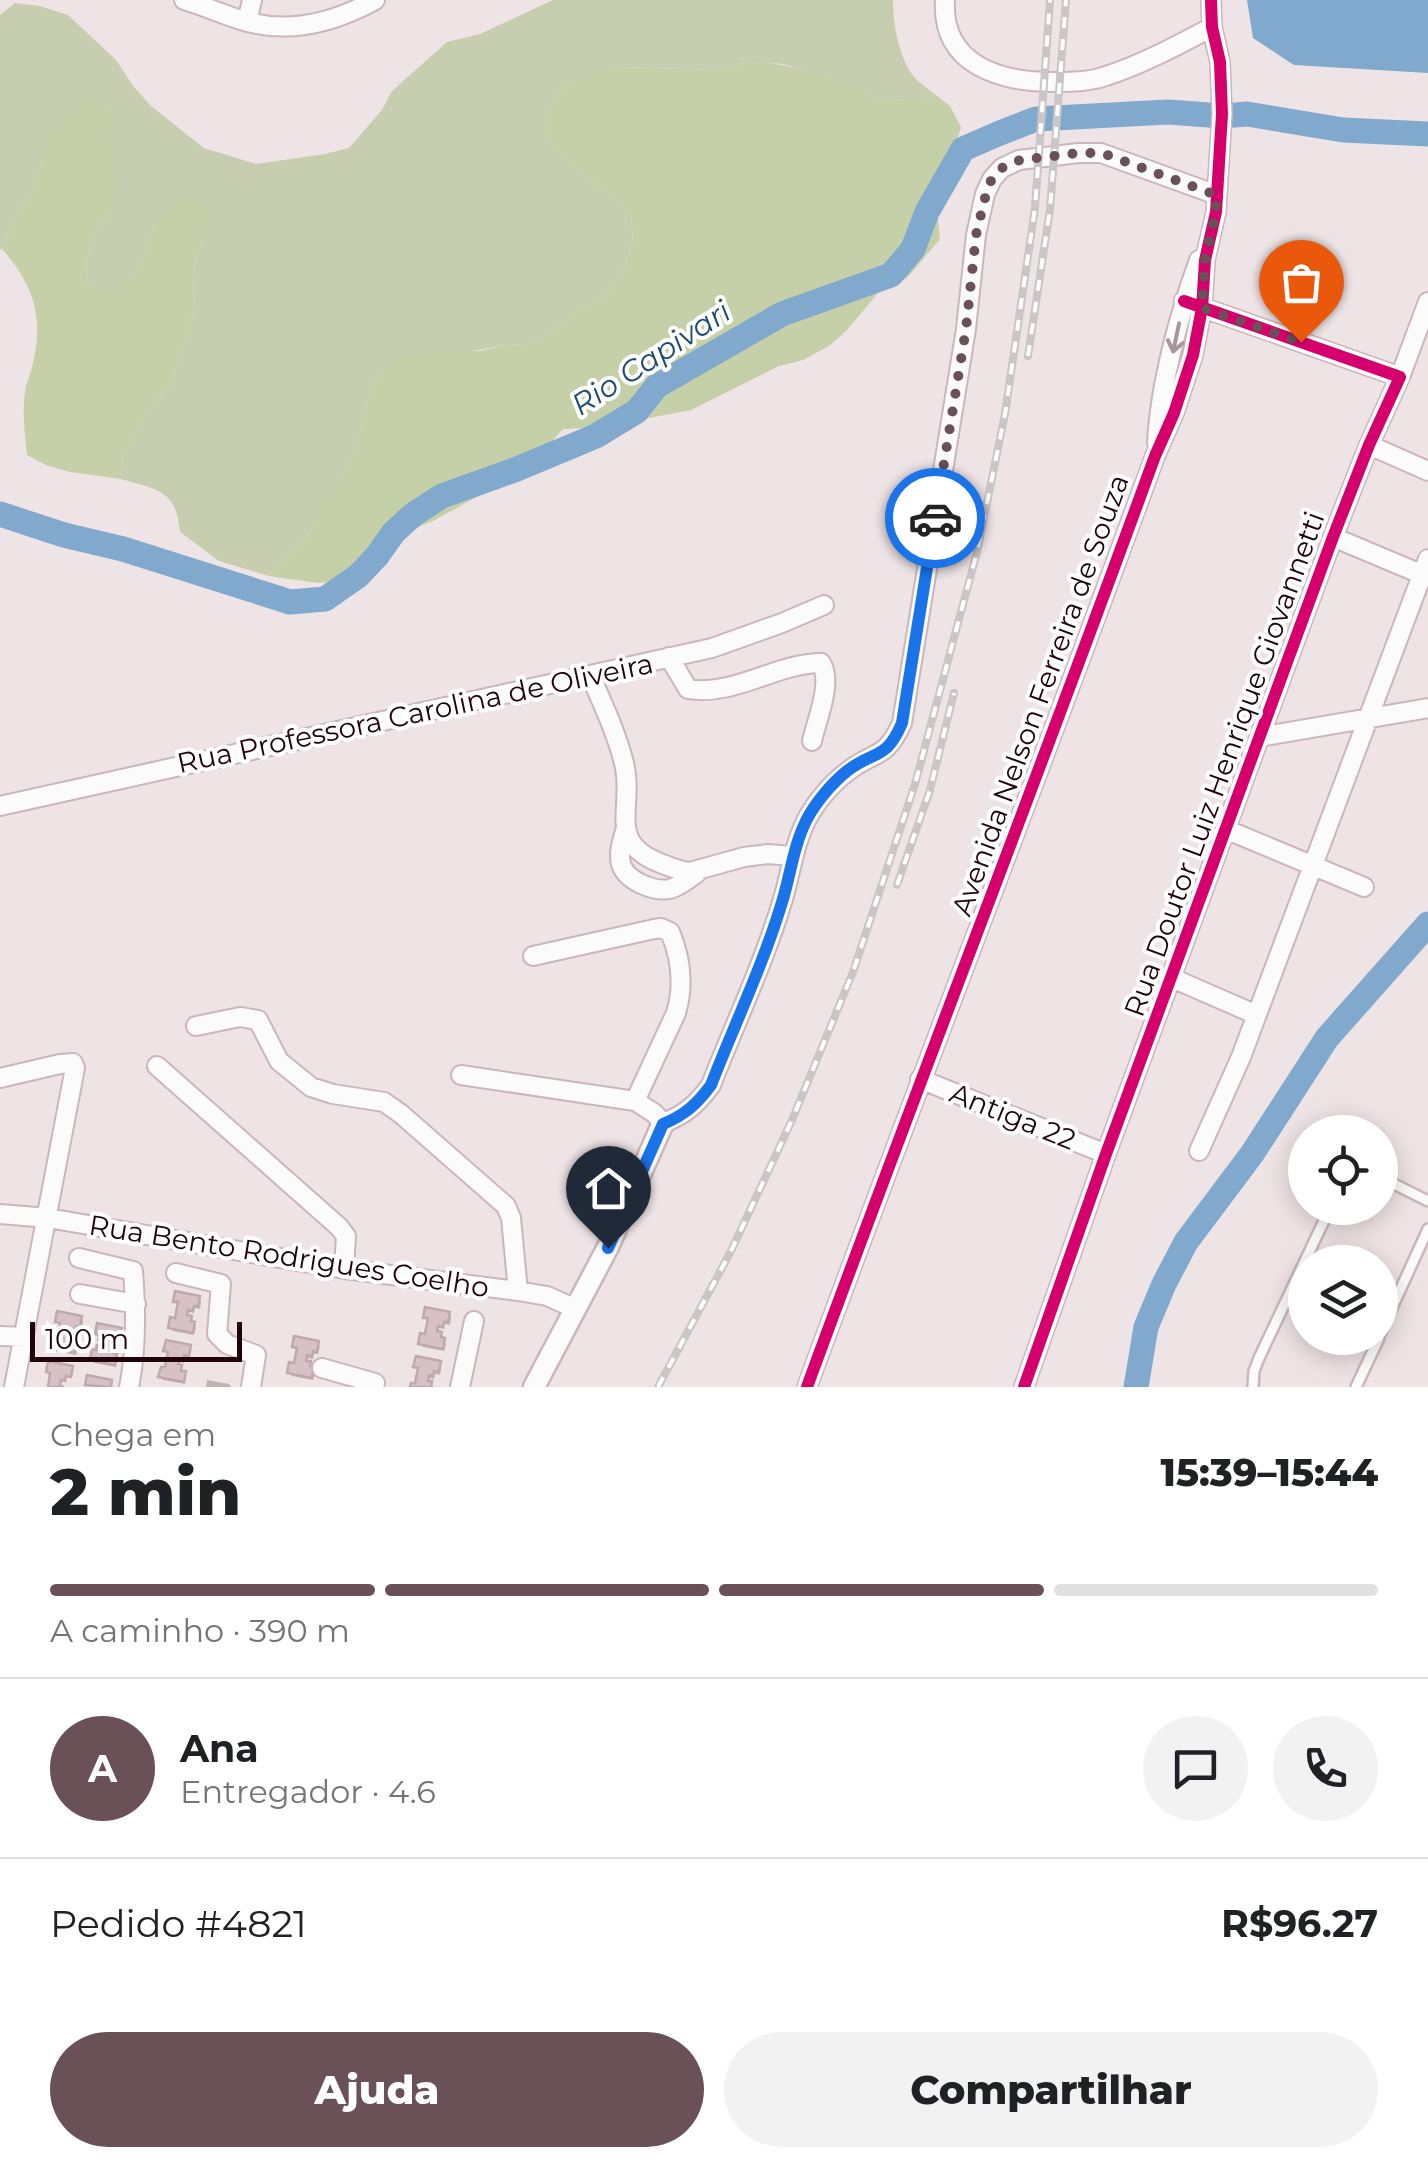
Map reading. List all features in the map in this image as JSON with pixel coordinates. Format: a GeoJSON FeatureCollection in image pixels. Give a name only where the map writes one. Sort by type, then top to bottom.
{"type":"FeatureCollection","features":[{"type":"Feature","properties":{"kind":"street"},"geometry":{"type":"LineString","coordinates":[[184,0],[248,22],[290,27],[317,24],[350,7],[375,0]]}},
{"type":"Feature","properties":{"kind":"street"},"geometry":{"type":"LineString","coordinates":[[248,22],[252,0]]}},
{"type":"Feature","properties":{"kind":"street"},"geometry":{"type":"LineString","coordinates":[[945,0],[950,33],[961,52],[979,68],[1027,82],[1102,78],[1212,27]]}},
{"type":"Feature","properties":{"kind":"street","name":"Avenida Nelson Ferreira de Souza"},"geometry":{"type":"LineString","coordinates":[[807,1387],[1156,456],[1162,396],[1193,304],[1216,204],[1222,114],[1220,62],[1211,0]]}},
{"type":"Feature","properties":{"kind":"street"},"geometry":{"type":"LineString","coordinates":[[534,1387],[608,1248],[663,1124],[684,1115],[711,1085],[757,974],[783,899],[792,856],[808,818],[848,770],[882,753],[894,742],[902,723],[966,329],[976,235],[992,178],[1002,168],[1020,160],[1102,153],[1216,204]]}},
{"type":"Feature","properties":{"kind":"street","name":"Rua Doutor Luiz Henrique Giovannetti"},"geometry":{"type":"LineString","coordinates":[[1024,1387],[1259,737],[1369,445],[1428,302]]}},
{"type":"Feature","properties":{"kind":"street"},"geometry":{"type":"LineString","coordinates":[[1193,304],[1400,377]]}},
{"type":"Feature","properties":{"kind":"street"},"geometry":{"type":"LineString","coordinates":[[1408,356],[1428,363]]}},
{"type":"Feature","properties":{"kind":"street"},"geometry":{"type":"LineString","coordinates":[[1369,445],[1428,471]]}},
{"type":"Feature","properties":{"kind":"street"},"geometry":{"type":"LineString","coordinates":[[1199,1151],[1232,1080],[1426,570],[1334,537]]}},
{"type":"Feature","properties":{"kind":"street","name":"Rua Professora Carolina de Oliveira"},"geometry":{"type":"LineString","coordinates":[[0,806],[712,648],[824,605]]}},
{"type":"Feature","properties":{"kind":"street"},"geometry":{"type":"LineString","coordinates":[[668,658],[683,683],[693,690],[722,688],[821,663],[827,680],[812,741]]}},
{"type":"Feature","properties":{"kind":"street"},"geometry":{"type":"LineString","coordinates":[[590,676],[612,724],[629,791],[622,870],[637,882],[670,889],[700,871],[744,857],[792,856]]}},
{"type":"Feature","properties":{"kind":"street"},"geometry":{"type":"LineString","coordinates":[[1259,737],[1428,708]]}},
{"type":"Feature","properties":{"kind":"street"},"geometry":{"type":"LineString","coordinates":[[1225,829],[1364,888]]}},
{"type":"Feature","properties":{"kind":"street"},"geometry":{"type":"LineString","coordinates":[[625,831],[632,845],[648,858],[682,871],[700,871]]}},
{"type":"Feature","properties":{"kind":"street"},"geometry":{"type":"LineString","coordinates":[[533,956],[661,928],[670,932],[682,985],[680,998],[635,1100]]}},
{"type":"Feature","properties":{"kind":"street"},"geometry":{"type":"LineString","coordinates":[[1172,978],[1257,1016]]}},
{"type":"Feature","properties":{"kind":"street"},"geometry":{"type":"LineString","coordinates":[[196,1026],[240,1016],[258,1020],[279,1061],[311,1088],[384,1102],[401,1114],[506,1206],[511,1218],[518,1291]]}},
{"type":"Feature","properties":{"kind":"street"},"geometry":{"type":"LineString","coordinates":[[0,1078],[60,1064],[73,1063],[76,1068],[14,1387]]}},
{"type":"Feature","properties":{"kind":"street"},"geometry":{"type":"LineString","coordinates":[[157,1066],[339,1226],[346,1236],[344,1269]]}},
{"type":"Feature","properties":{"kind":"street"},"geometry":{"type":"LineString","coordinates":[[461,1075],[635,1100],[663,1124]]}},
{"type":"Feature","properties":{"kind":"street","name":"Antiga 22"},"geometry":{"type":"LineString","coordinates":[[920,1079],[1106,1154]]}},
{"type":"Feature","properties":{"kind":"street","name":"Rua Bento Rodrigues Coelho"},"geometry":{"type":"LineString","coordinates":[[0,1214],[48,1218],[344,1269],[518,1291],[547,1296],[574,1308]]}},
{"type":"Feature","properties":{"kind":"street"},"geometry":{"type":"LineString","coordinates":[[79,1258],[132,1271],[136,1304],[130,1387]]}},
{"type":"Feature","properties":{"kind":"street"},"geometry":{"type":"LineString","coordinates":[[176,1273],[221,1284],[217,1334],[226,1344],[256,1355],[252,1387]]}},
{"type":"Feature","properties":{"kind":"street"},"geometry":{"type":"LineString","coordinates":[[80,1294],[136,1304]]}},
{"type":"Feature","properties":{"kind":"street"},"geometry":{"type":"LineString","coordinates":[[460,1387],[474,1321]]}},
{"type":"Feature","properties":{"kind":"street"},"geometry":{"type":"LineString","coordinates":[[0,1336],[24,1337]]}},
{"type":"Feature","properties":{"kind":"street"},"geometry":{"type":"LineString","coordinates":[[322,1368],[375,1383],[374,1387]]}},
{"type":"Feature","properties":{"kind":"lane"},"geometry":{"type":"LineString","coordinates":[[1398,1186],[1428,1201]]}},
{"type":"Feature","properties":{"kind":"lane"},"geometry":{"type":"LineString","coordinates":[[1253,1387],[1259,1358],[1322,1225]]}},
{"type":"Feature","properties":{"kind":"lane"},"geometry":{"type":"LineString","coordinates":[[1398,1295],[1428,1229]]}},
{"type":"Feature","properties":{"kind":"lane"},"geometry":{"type":"LineString","coordinates":[[1356,1387],[1370,1355]]}},
{"type":"Feature","properties":{"kind":"green space"},"geometry":{"type":"Polygon","coordinates":[[[553,0],[893,0],[901,53],[917,80],[936,95],[886,100],[783,64],[761,62],[715,70],[619,67],[565,86],[551,104],[544,128],[555,149],[631,216],[633,239],[616,282],[596,302],[531,344],[504,345],[383,369],[372,388],[351,461],[305,539],[269,576],[219,561],[180,532],[174,507],[162,493],[121,479],[123,458],[145,416],[173,380],[195,308],[195,264],[202,240],[153,229],[134,276],[112,292],[88,284],[86,262],[94,234],[110,212],[107,106],[88,96],[42,161],[32,193],[0,249],[0,15],[15,3],[68,15],[116,60],[151,106],[204,148],[256,164],[349,148],[382,110],[392,91],[447,42],[480,34],[553,0]]]}},
{"type":"Feature","properties":{"kind":"green space"},"geometry":{"type":"Polygon","coordinates":[[[761,62],[819,75],[883,99],[936,95],[950,106],[961,127],[945,179],[935,192],[940,239],[907,278],[882,288],[829,346],[691,410],[602,427],[563,429],[542,453],[475,498],[408,531],[341,581],[318,583],[269,576],[305,539],[351,461],[372,388],[383,369],[427,352],[480,351],[531,344],[596,302],[616,282],[633,239],[631,216],[555,149],[544,128],[551,104],[565,86],[619,67],[715,70],[761,62]]]}},
{"type":"Feature","properties":{"kind":"green space"},"geometry":{"type":"Polygon","coordinates":[[[88,95],[107,106],[118,184],[110,212],[94,234],[86,262],[88,284],[112,291],[134,276],[153,229],[168,208],[189,196],[207,211],[195,264],[195,308],[173,380],[145,416],[123,458],[121,479],[70,472],[27,455],[24,401],[36,346],[36,316],[28,288],[2,249],[17,214],[32,193],[53,138],[88,95]]]}},
{"type":"Feature","properties":{"kind":"water"},"geometry":{"type":"Polygon","coordinates":[[[1247,0],[1428,0],[1428,73],[1294,65],[1253,38],[1247,0]]]}},
{"type":"Feature","properties":{"kind":"building"},"geometry":{"type":"Polygon","coordinates":[[[175,1291],[200,1296],[198,1306],[188,1310],[187,1315],[195,1322],[193,1333],[168,1328],[170,1317],[175,1318],[175,1291]]]}},
{"type":"Feature","properties":{"kind":"building"},"geometry":{"type":"Polygon","coordinates":[[[425,1307],[450,1312],[448,1322],[438,1326],[437,1331],[445,1338],[443,1349],[418,1344],[420,1333],[425,1334],[425,1307]]]}},
{"type":"Feature","properties":{"kind":"building"},"geometry":{"type":"Polygon","coordinates":[[[57,1311],[82,1316],[80,1327],[70,1330],[69,1335],[77,1342],[75,1353],[50,1348],[60,1323],[55,1322],[57,1311]]]}},
{"type":"Feature","properties":{"kind":"building"},"geometry":{"type":"Polygon","coordinates":[[[97,1323],[122,1328],[120,1339],[115,1338],[115,1365],[90,1360],[92,1349],[102,1346],[103,1341],[95,1334],[97,1323]]]}},
{"type":"Feature","properties":{"kind":"building"},"geometry":{"type":"Polygon","coordinates":[[[294,1336],[319,1341],[317,1352],[307,1355],[306,1361],[314,1367],[312,1378],[287,1373],[297,1348],[292,1347],[294,1336]]]}},
{"type":"Feature","properties":{"kind":"building"},"geometry":{"type":"Polygon","coordinates":[[[166,1340],[191,1345],[189,1356],[184,1355],[178,1364],[182,1365],[181,1371],[186,1371],[184,1382],[158,1377],[161,1367],[165,1367],[166,1340]]]}},
{"type":"Feature","properties":{"kind":"building"},"geometry":{"type":"Polygon","coordinates":[[[416,1356],[441,1361],[439,1372],[429,1375],[431,1387],[410,1387],[415,1383],[418,1368],[413,1367],[416,1356]]]}},
{"type":"Feature","properties":{"kind":"building"},"geometry":{"type":"Polygon","coordinates":[[[48,1361],[73,1366],[71,1377],[61,1380],[64,1387],[48,1387],[48,1361]]]}},
{"type":"Feature","properties":{"kind":"building"},"geometry":{"type":"Polygon","coordinates":[[[87,1375],[112,1380],[111,1387],[85,1385],[87,1375]]]}},
{"type":"Feature","properties":{"kind":"waterway","name":"Rio Capivari"},"geometry":{"type":"LineString","coordinates":[[0,514],[290,602],[325,599],[358,576],[414,514],[442,496],[596,436],[637,411],[657,386],[782,314],[891,275],[913,249],[927,212],[963,149],[1000,133],[1036,119],[1168,112],[1247,114],[1343,130],[1428,134]]}},
{"type":"Feature","properties":{"kind":"waterway"},"geometry":{"type":"LineString","coordinates":[[1136,1387],[1146,1327],[1186,1242],[1252,1154],[1327,1038],[1428,924]]}},
{"type":"Feature","properties":{"kind":"railway"},"geometry":{"type":"LineString","coordinates":[[658,1387],[731,1251],[792,1120],[853,972],[915,784],[977,552],[1005,414],[1035,208],[1050,0]]}},
{"type":"Feature","properties":{"kind":"railway"},"geometry":{"type":"LineString","coordinates":[[1028,356],[1050,209],[1066,0]]}},
{"type":"Feature","properties":{"kind":"railway"},"geometry":{"type":"LineString","coordinates":[[897,885],[930,790],[954,693]]}},
{"type":"Feature","properties":{"kind":"cycle path"},"geometry":{"type":"LineString","coordinates":[[807,1387],[1193,355],[1202,308],[1205,260],[1216,212],[1222,114],[1220,62],[1211,0]]}},
{"type":"Feature","properties":{"kind":"cycle path"},"geometry":{"type":"LineString","coordinates":[[1024,1387],[1333,537],[1400,377],[1184,301]]}},
{"type":"Feature","properties":{"kind":"way so far"},"geometry":{"type":"LineString","coordinates":[[935,518],[966,329],[976,235],[992,178],[1002,168],[1020,160],[1102,153],[1216,195],[1202,308],[1301,342]]}},
{"type":"Feature","properties":{"kind":"route"},"geometry":{"type":"LineString","coordinates":[[608,1248],[663,1124],[684,1115],[711,1085],[757,974],[783,899],[792,856],[808,818],[848,770],[882,753],[894,742],[902,723],[935,518]]}}]}
